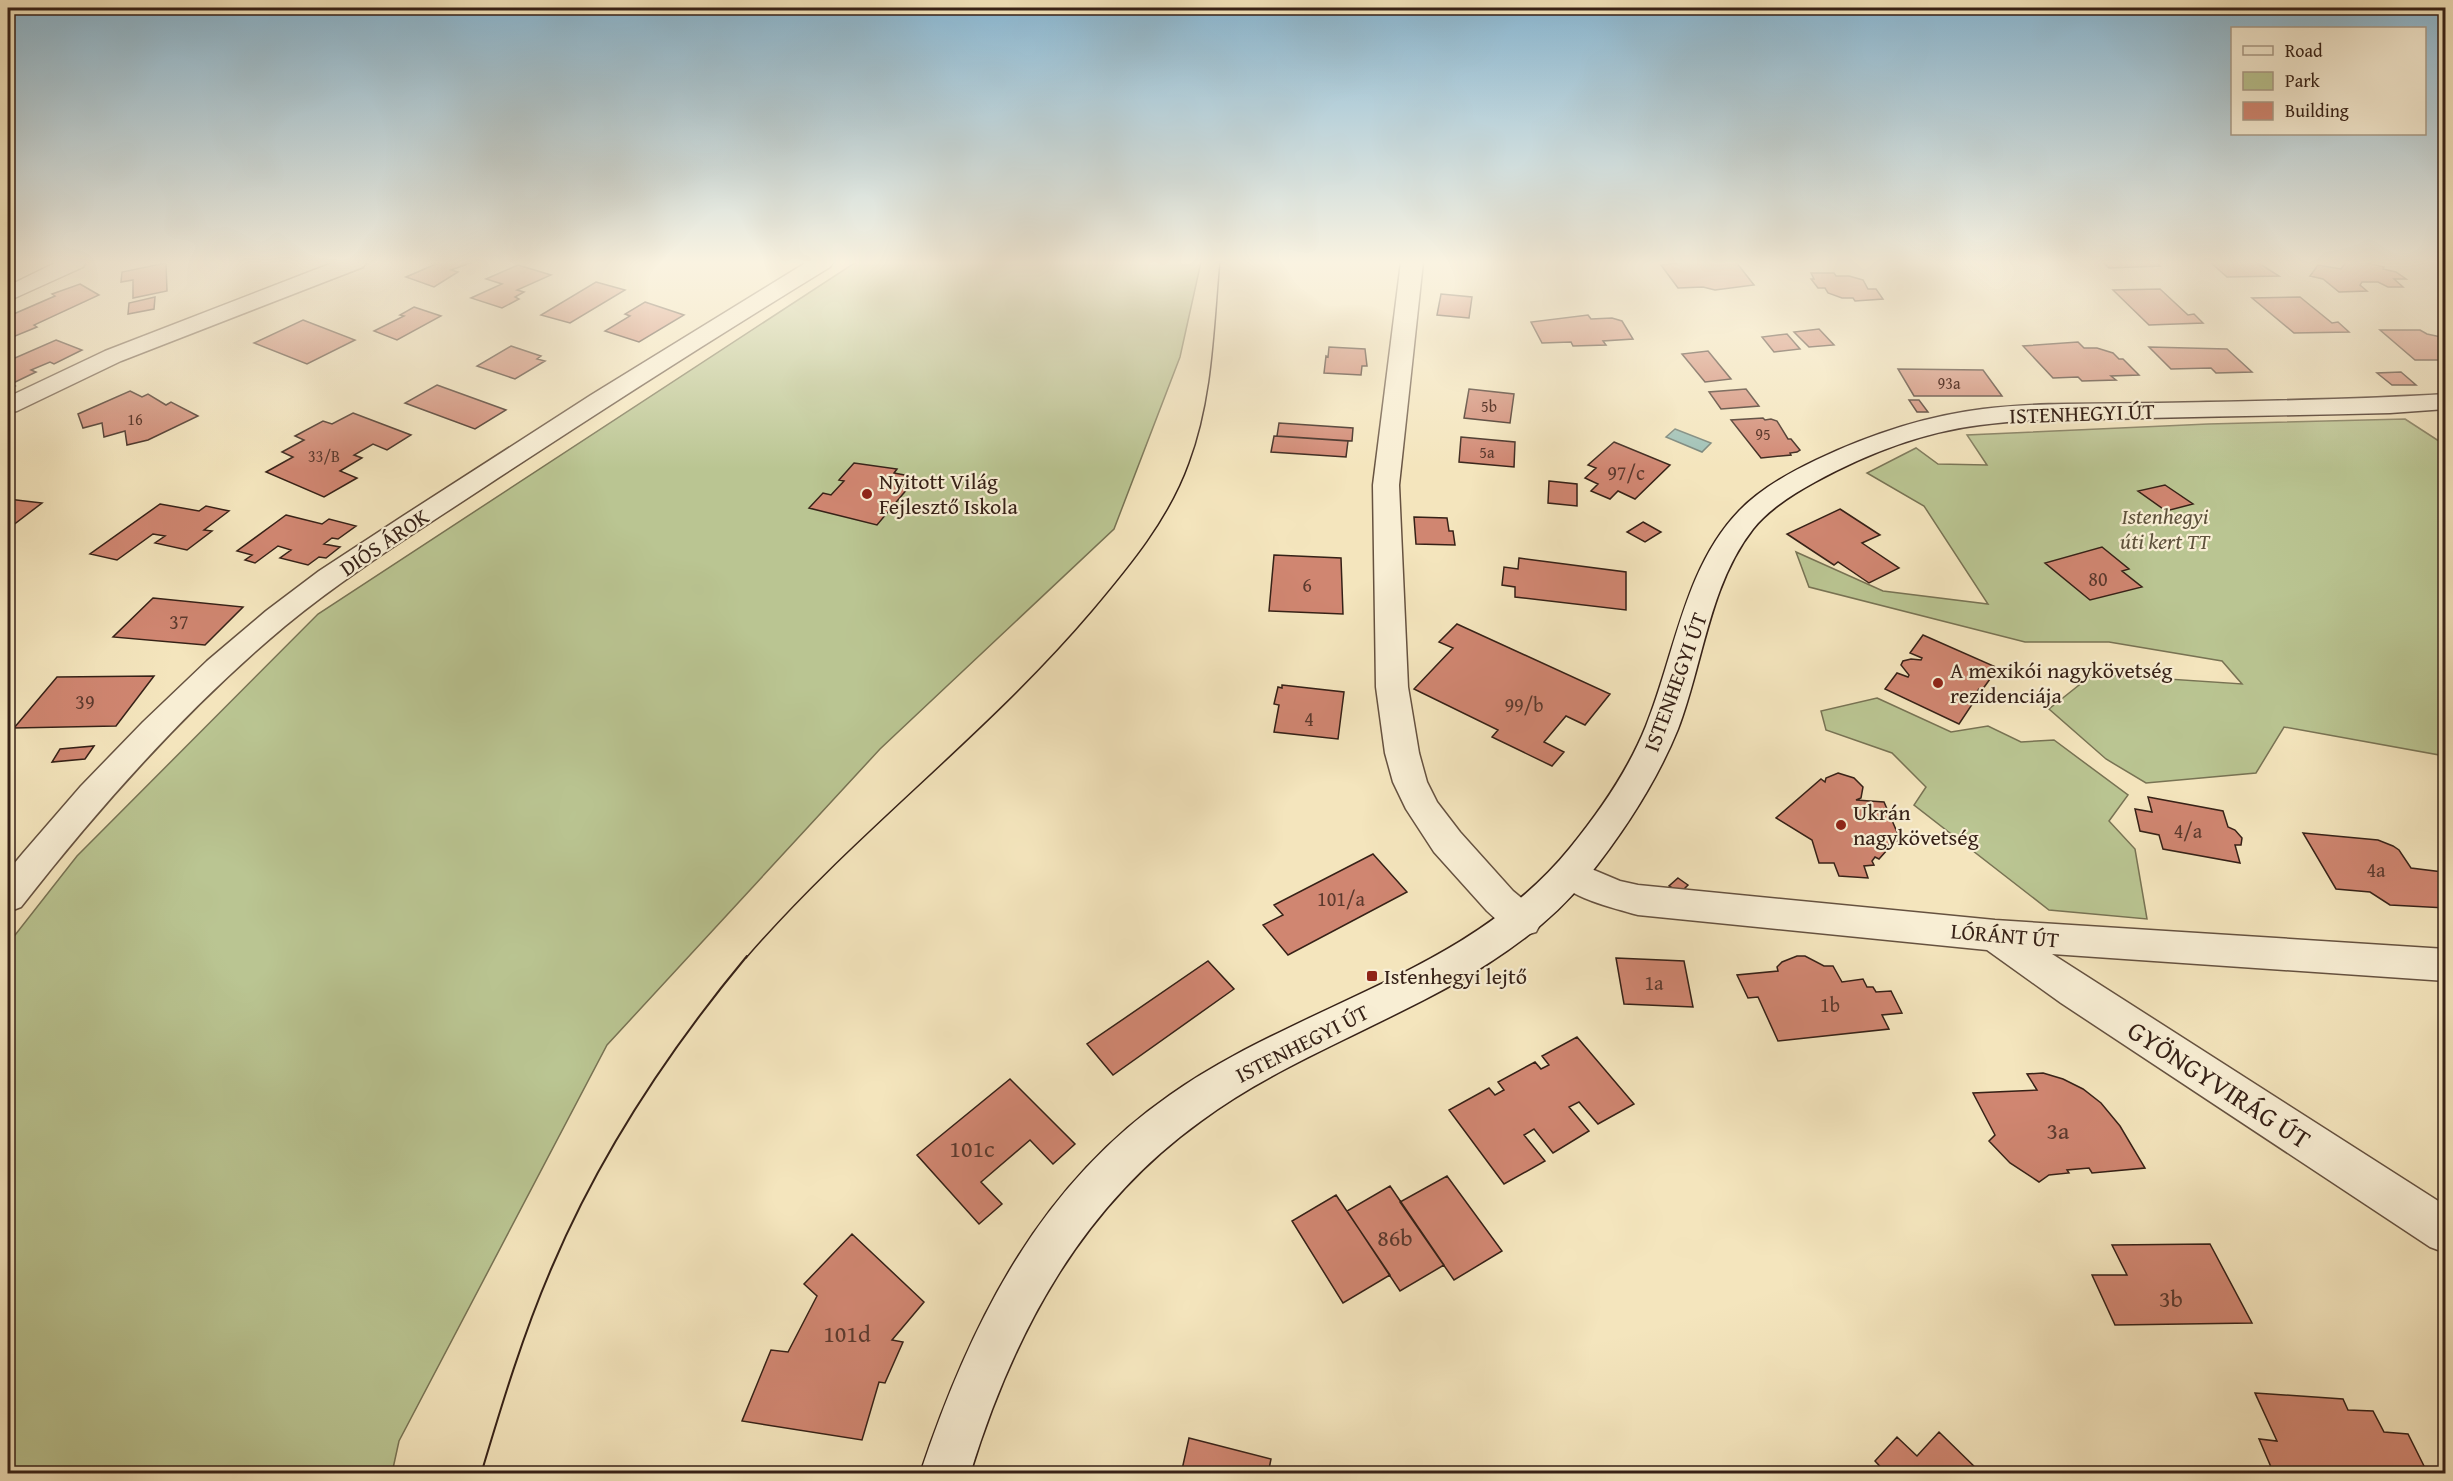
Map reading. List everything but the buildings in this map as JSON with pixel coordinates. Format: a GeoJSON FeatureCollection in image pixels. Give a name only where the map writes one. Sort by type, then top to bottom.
{"type":"FeatureCollection","features":[{"type":"Feature","properties":{"kind":"street"},"geometry":{"type":"LineString","coordinates":[[8,406],[113,356],[177,331]]}},
{"type":"Feature","properties":{"kind":"street","name":"DIÓS ÁROK"},"geometry":{"type":"LineString","coordinates":[[8,897],[47,846],[173,713],[262,631],[344,567],[597,401],[710,331]]}},
{"type":"Feature","properties":{"kind":"street"},"geometry":{"type":"LineString","coordinates":[[1404,331],[1386,485],[1392,687],[1402,753],[1410,782],[1423,809],[1447,842],[1494,894],[1523,921]]}},
{"type":"Feature","properties":{"kind":"street","name":"ISTENHEGYI ÚT"},"geometry":{"type":"LineString","coordinates":[[945,1473],[956,1436],[997,1335],[1024,1287],[1087,1198],[1121,1162],[1182,1110],[1257,1063],[1472,957],[1523,921],[1570,874],[1606,827],[1659,736],[1676,693],[1713,576],[1741,525],[1765,502],[1834,462],[1895,438],[1954,421],[1987,416],[2445,401]]}},
{"type":"Feature","properties":{"kind":"street","name":"LÓRÁNT ÚT"},"geometry":{"type":"LineString","coordinates":[[1570,874],[1612,893],[1638,900],[1995,935],[2445,965]]}},
{"type":"Feature","properties":{"kind":"street","name":"GYÖNGYVIRÁG ÚT"},"geometry":{"type":"LineString","coordinates":[[1995,935],[2075,991],[2445,1232]]}},
{"type":"Feature","properties":{"kind":"green space"},"geometry":{"type":"Polygon","coordinates":[[[750,331],[1186,331],[1180,357],[1114,529],[880,749],[607,1045],[399,1441],[392,1473],[8,1473],[8,944],[77,856],[318,614],[750,331]]]}},
{"type":"Feature","properties":{"kind":"green space","name":"Istenhegyi úti kert TT"},"geometry":{"type":"Polygon","coordinates":[[[2405,419],[2445,445],[2445,756],[2284,727],[2256,773],[2146,783],[2106,759],[2049,709],[2093,674],[2242,684],[2222,661],[2109,642],[2025,642],[1809,587],[1796,552],[1883,591],[1988,604],[1924,506],[1867,473],[1916,448],[1938,464],[1987,465],[1967,435],[2208,424],[2405,419]]]}},
{"type":"Feature","properties":{"kind":"green space"},"geometry":{"type":"Polygon","coordinates":[[[1877,698],[1951,732],[1988,726],[2021,742],[2054,740],[2128,795],[2109,821],[2135,849],[2147,919],[2049,910],[1914,805],[1926,787],[1892,753],[1826,730],[1821,711],[1877,698]]]}},
{"type":"Feature","properties":{"kind":"water"},"geometry":{"type":"Polygon","coordinates":[[[1675,429],[1711,443],[1702,452],[1666,437],[1675,429]]]}},
{"type":"Feature","properties":{"kind":"tram line"},"geometry":{"type":"LineString","coordinates":[[746,958],[830,869],[1008,701],[1051,657],[1134,559],[1160,523],[1181,484],[1189,463],[1208,389],[1214,331]]}},
{"type":"Feature","properties":{"kind":"tram line"},"geometry":{"type":"LineString","coordinates":[[481,1474],[522,1343],[552,1267],[592,1184],[663,1066],[747,956]]}},
{"type":"Feature","properties":{"kind":"place","name":"Nyitott Világ Fejlesztő Iskola"},"geometry":{"type":"Point","coordinates":[867,494]}},
{"type":"Feature","properties":{"kind":"place","name":"A mexikói nagykövetség rezidenciája"},"geometry":{"type":"Point","coordinates":[1938,683]}},
{"type":"Feature","properties":{"kind":"place","name":"Ukrán nagykövetség"},"geometry":{"type":"Point","coordinates":[1841,825]}},
{"type":"Feature","properties":{"kind":"place","name":"Istenhegyi lejtő"},"geometry":{"type":"Point","coordinates":[1372,976]}}]}
